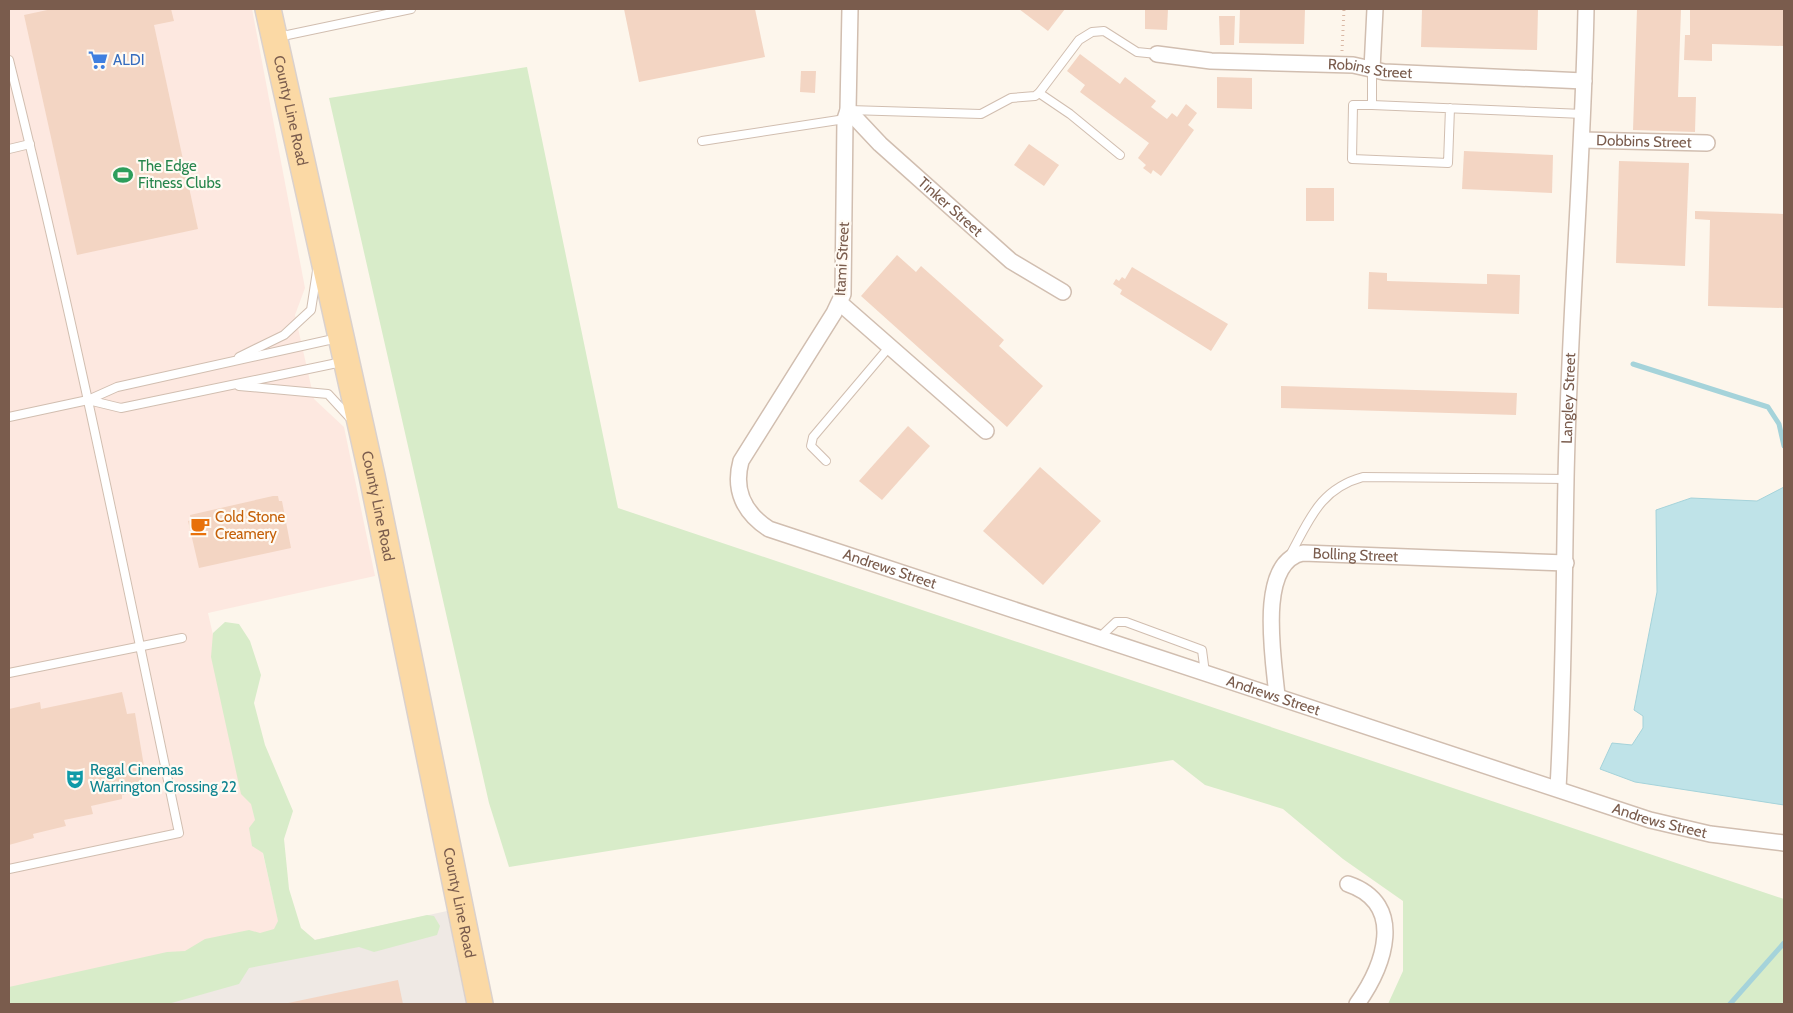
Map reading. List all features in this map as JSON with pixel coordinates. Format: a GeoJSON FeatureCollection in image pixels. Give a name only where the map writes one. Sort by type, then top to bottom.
{"type":"FeatureCollection","features":[{"type":"Feature","properties":{"kind":"main road","name":"County Line Road"},"geometry":{"type":"LineString","coordinates":[[268,9],[345,362],[372,476],[480,1004]]}},
{"type":"Feature","properties":{"kind":"street","name":"Itami Street"},"geometry":{"type":"LineString","coordinates":[[769,529],[754,516],[742,501],[738,482],[741,461],[840,303],[843,294],[850,9]]}},
{"type":"Feature","properties":{"kind":"street"},"geometry":{"type":"LineString","coordinates":[[1372,69],[1375,9]]}},
{"type":"Feature","properties":{"kind":"street","name":"Langley Street"},"geometry":{"type":"LineString","coordinates":[[1558,788],[1566,563],[1566,478],[1582,140],[1586,9]]}},
{"type":"Feature","properties":{"kind":"street","name":"Robins Street"},"geometry":{"type":"LineString","coordinates":[[1157,54],[1211,61],[1342,65],[1384,72],[1584,81]]}},
{"type":"Feature","properties":{"kind":"street","name":"Tinker Street"},"geometry":{"type":"LineString","coordinates":[[846,114],[1011,261],[1062,292]]}},
{"type":"Feature","properties":{"kind":"street","name":"Dobbins Street"},"geometry":{"type":"LineString","coordinates":[[1582,140],[1707,143]]}},
{"type":"Feature","properties":{"kind":"street"},"geometry":{"type":"LineString","coordinates":[[840,303],[986,431]]}},
{"type":"Feature","properties":{"kind":"street","name":"Andrews Street"},"geometry":{"type":"LineString","coordinates":[[769,529],[1558,788],[1650,820],[1710,834],[1784,843]]}},
{"type":"Feature","properties":{"kind":"street","name":"Bolling Street"},"geometry":{"type":"LineString","coordinates":[[1288,559],[1303,553],[1566,563]]}},
{"type":"Feature","properties":{"kind":"street"},"geometry":{"type":"LineString","coordinates":[[1277,696],[1271,635],[1275,580],[1288,559]]}},
{"type":"Feature","properties":{"kind":"street"},"geometry":{"type":"LineString","coordinates":[[1348,884],[1363,889],[1378,902],[1384,919],[1384,939],[1378,970],[1357,1004]]}},
{"type":"Feature","properties":{"kind":"lane"},"geometry":{"type":"LineString","coordinates":[[274,38],[411,9]]}},
{"type":"Feature","properties":{"kind":"lane"},"geometry":{"type":"LineString","coordinates":[[702,141],[846,114],[981,114],[1012,98],[1035,96],[1079,40],[1092,32],[1104,31],[1137,52],[1157,54]]}},
{"type":"Feature","properties":{"kind":"lane"},"geometry":{"type":"LineString","coordinates":[[9,60],[88,400],[179,833],[9,869]]}},
{"type":"Feature","properties":{"kind":"lane"},"geometry":{"type":"LineString","coordinates":[[1372,69],[1372,105]]}},
{"type":"Feature","properties":{"kind":"lane"},"geometry":{"type":"LineString","coordinates":[[1038,93],[1070,114],[1120,155]]}},
{"type":"Feature","properties":{"kind":"lane"},"geometry":{"type":"LineString","coordinates":[[1450,108],[1448,163],[1352,159],[1353,105],[1450,108],[1583,114]]}},
{"type":"Feature","properties":{"kind":"lane"},"geometry":{"type":"LineString","coordinates":[[9,149],[30,144]]}},
{"type":"Feature","properties":{"kind":"lane"},"geometry":{"type":"LineString","coordinates":[[227,362],[284,335],[311,310],[319,237]]}},
{"type":"Feature","properties":{"kind":"lane"},"geometry":{"type":"LineString","coordinates":[[9,417],[88,400],[117,386],[340,338]]}},
{"type":"Feature","properties":{"kind":"lane"},"geometry":{"type":"LineString","coordinates":[[826,461],[811,446],[813,437],[890,346]]}},
{"type":"Feature","properties":{"kind":"lane"},"geometry":{"type":"LineString","coordinates":[[88,400],[121,408],[345,362]]}},
{"type":"Feature","properties":{"kind":"lane"},"geometry":{"type":"LineString","coordinates":[[229,385],[328,394],[352,420],[372,476]]}},
{"type":"Feature","properties":{"kind":"lane"},"geometry":{"type":"LineString","coordinates":[[1288,559],[1318,504],[1337,487],[1354,480],[1363,478],[1566,478]]}},
{"type":"Feature","properties":{"kind":"lane"},"geometry":{"type":"LineString","coordinates":[[1098,638],[1116,622],[1126,622],[1202,650],[1205,673]]}},
{"type":"Feature","properties":{"kind":"lane"},"geometry":{"type":"LineString","coordinates":[[9,673],[182,638]]}},
{"type":"Feature","properties":{"kind":"path"},"geometry":{"type":"LineString","coordinates":[[1342,65],[1344,9]]}},
{"type":"Feature","properties":{"kind":"shaded area"},"geometry":{"type":"Polygon","coordinates":[[[9,9],[252,9],[305,288],[295,315],[314,399],[344,427],[375,576],[208,613],[284,946],[22,1004],[9,1004],[9,9]]]}},
{"type":"Feature","properties":{"kind":"shaded area"},"geometry":{"type":"Polygon","coordinates":[[[447,911],[466,1004],[22,1004],[447,911]]]}},
{"type":"Feature","properties":{"kind":"green space"},"geometry":{"type":"Polygon","coordinates":[[[527,67],[618,508],[1784,899],[1784,1004],[1388,1004],[1403,971],[1403,901],[1343,859],[1283,809],[1205,785],[1173,760],[509,867],[489,803],[329,98],[527,67]]]}},
{"type":"Feature","properties":{"kind":"green space"},"geometry":{"type":"Polygon","coordinates":[[[225,622],[239,624],[250,641],[261,675],[254,703],[265,745],[293,811],[284,839],[289,889],[301,928],[315,940],[427,915],[434,916],[440,926],[437,935],[374,952],[359,947],[249,968],[239,984],[168,1004],[9,1004],[9,987],[167,952],[185,951],[205,939],[249,930],[260,933],[274,929],[278,921],[263,853],[252,846],[249,828],[255,820],[251,804],[241,794],[211,657],[213,633],[225,622]]]}},
{"type":"Feature","properties":{"kind":"water"},"geometry":{"type":"Polygon","coordinates":[[[1784,487],[1784,805],[1635,782],[1600,769],[1612,743],[1632,745],[1643,728],[1643,716],[1634,710],[1657,592],[1656,510],[1691,498],[1757,501],[1784,487]]]}},
{"type":"Feature","properties":{"kind":"building"},"geometry":{"type":"Polygon","coordinates":[[[52,9],[171,9],[174,21],[154,25],[198,229],[77,255],[24,15],[52,9]]]}},
{"type":"Feature","properties":{"kind":"building"},"geometry":{"type":"Polygon","coordinates":[[[624,9],[755,9],[765,57],[639,82],[624,9]]]}},
{"type":"Feature","properties":{"kind":"building"},"geometry":{"type":"Polygon","coordinates":[[[1019,9],[1065,9],[1048,31],[1019,9]]]}},
{"type":"Feature","properties":{"kind":"building"},"geometry":{"type":"Polygon","coordinates":[[[1145,9],[1168,9],[1167,30],[1145,29],[1145,9]]]}},
{"type":"Feature","properties":{"kind":"building"},"geometry":{"type":"Polygon","coordinates":[[[1240,9],[1305,9],[1304,44],[1239,43],[1240,9]]]}},
{"type":"Feature","properties":{"kind":"building"},"geometry":{"type":"Polygon","coordinates":[[[1422,9],[1538,9],[1537,50],[1421,47],[1422,9]]]}},
{"type":"Feature","properties":{"kind":"building"},"geometry":{"type":"Polygon","coordinates":[[[1637,9],[1681,9],[1678,97],[1696,97],[1695,132],[1633,130],[1637,9]]]}},
{"type":"Feature","properties":{"kind":"building"},"geometry":{"type":"Polygon","coordinates":[[[1690,9],[1784,9],[1784,46],[1712,44],[1712,61],[1684,60],[1685,35],[1690,35],[1690,9]]]}},
{"type":"Feature","properties":{"kind":"building"},"geometry":{"type":"Polygon","coordinates":[[[1219,16],[1235,16],[1234,45],[1220,45],[1219,16]]]}},
{"type":"Feature","properties":{"kind":"building"},"geometry":{"type":"Polygon","coordinates":[[[1080,54],[1120,84],[1125,77],[1156,101],[1151,107],[1167,119],[1172,113],[1177,117],[1186,104],[1197,113],[1188,125],[1194,130],[1161,176],[1153,170],[1151,174],[1143,168],[1146,165],[1138,158],[1149,143],[1080,92],[1085,85],[1067,71],[1080,54]]]}},
{"type":"Feature","properties":{"kind":"building"},"geometry":{"type":"Polygon","coordinates":[[[801,71],[816,71],[815,93],[800,92],[801,71]]]}},
{"type":"Feature","properties":{"kind":"building"},"geometry":{"type":"Polygon","coordinates":[[[1217,77],[1252,78],[1252,109],[1217,108],[1217,77]]]}},
{"type":"Feature","properties":{"kind":"building"},"geometry":{"type":"Polygon","coordinates":[[[1029,144],[1059,165],[1044,186],[1014,165],[1029,144]]]}},
{"type":"Feature","properties":{"kind":"building"},"geometry":{"type":"Polygon","coordinates":[[[1464,151],[1553,155],[1552,193],[1462,189],[1464,151]]]}},
{"type":"Feature","properties":{"kind":"building"},"geometry":{"type":"Polygon","coordinates":[[[1619,161],[1689,163],[1685,266],[1616,263],[1619,161]]]}},
{"type":"Feature","properties":{"kind":"building"},"geometry":{"type":"Polygon","coordinates":[[[1306,188],[1334,188],[1334,221],[1306,221],[1306,188]]]}},
{"type":"Feature","properties":{"kind":"building"},"geometry":{"type":"Polygon","coordinates":[[[1695,211],[1784,214],[1784,308],[1708,306],[1710,220],[1695,219],[1695,211]]]}},
{"type":"Feature","properties":{"kind":"building"},"geometry":{"type":"Polygon","coordinates":[[[897,255],[916,272],[921,266],[1004,340],[999,346],[1043,386],[1007,427],[861,296],[897,255]]]}},
{"type":"Feature","properties":{"kind":"building"},"geometry":{"type":"Polygon","coordinates":[[[1132,267],[1228,324],[1211,351],[1120,294],[1122,290],[1113,284],[1116,279],[1119,281],[1122,277],[1125,279],[1132,267]]]}},
{"type":"Feature","properties":{"kind":"building"},"geometry":{"type":"Polygon","coordinates":[[[1369,272],[1387,273],[1387,281],[1487,284],[1487,274],[1520,275],[1519,314],[1368,309],[1369,272]]]}},
{"type":"Feature","properties":{"kind":"building"},"geometry":{"type":"Polygon","coordinates":[[[1281,386],[1517,393],[1516,415],[1281,408],[1281,386]]]}},
{"type":"Feature","properties":{"kind":"building"},"geometry":{"type":"Polygon","coordinates":[[[908,426],[930,446],[882,500],[859,481],[908,426]]]}},
{"type":"Feature","properties":{"kind":"building"},"geometry":{"type":"Polygon","coordinates":[[[1040,467],[1101,521],[1043,585],[983,531],[1040,467]]]}},
{"type":"Feature","properties":{"kind":"building"},"geometry":{"type":"Polygon","coordinates":[[[278,496],[279,501],[282,501],[291,548],[199,568],[188,521],[191,520],[190,515],[278,496]]]}},
{"type":"Feature","properties":{"kind":"building","name":"Regal Cinemas Warrington Crossing 22"},"geometry":{"type":"Polygon","coordinates":[[[122,692],[127,714],[135,713],[144,766],[139,767],[144,790],[122,795],[122,799],[91,806],[93,814],[64,820],[66,826],[33,834],[34,838],[9,845],[9,709],[40,702],[41,709],[122,692]]]}},
{"type":"Feature","properties":{"kind":"building"},"geometry":{"type":"Polygon","coordinates":[[[398,980],[403,1004],[288,1004],[288,1003],[398,980]]]}},
{"type":"Feature","properties":{"kind":"waterway"},"geometry":{"type":"LineString","coordinates":[[1633,364],[1768,407],[1779,424],[1784,446]]}},
{"type":"Feature","properties":{"kind":"waterway"},"geometry":{"type":"LineString","coordinates":[[1730,1004],[1784,943]]}},
{"type":"Feature","properties":{"kind":"place","name":"ALDI"},"geometry":{"type":"Point","coordinates":[98,60]}},
{"type":"Feature","properties":{"kind":"place","name":"The Edge Fitness Clubs"},"geometry":{"type":"Point","coordinates":[123,175]}},
{"type":"Feature","properties":{"kind":"place","name":"Cold Stone Creamery"},"geometry":{"type":"Point","coordinates":[200,526]}},
{"type":"Feature","properties":{"kind":"place","name":"Regal Cinemas Warrington Crossing 22"},"geometry":{"type":"Point","coordinates":[75,779]}}]}
